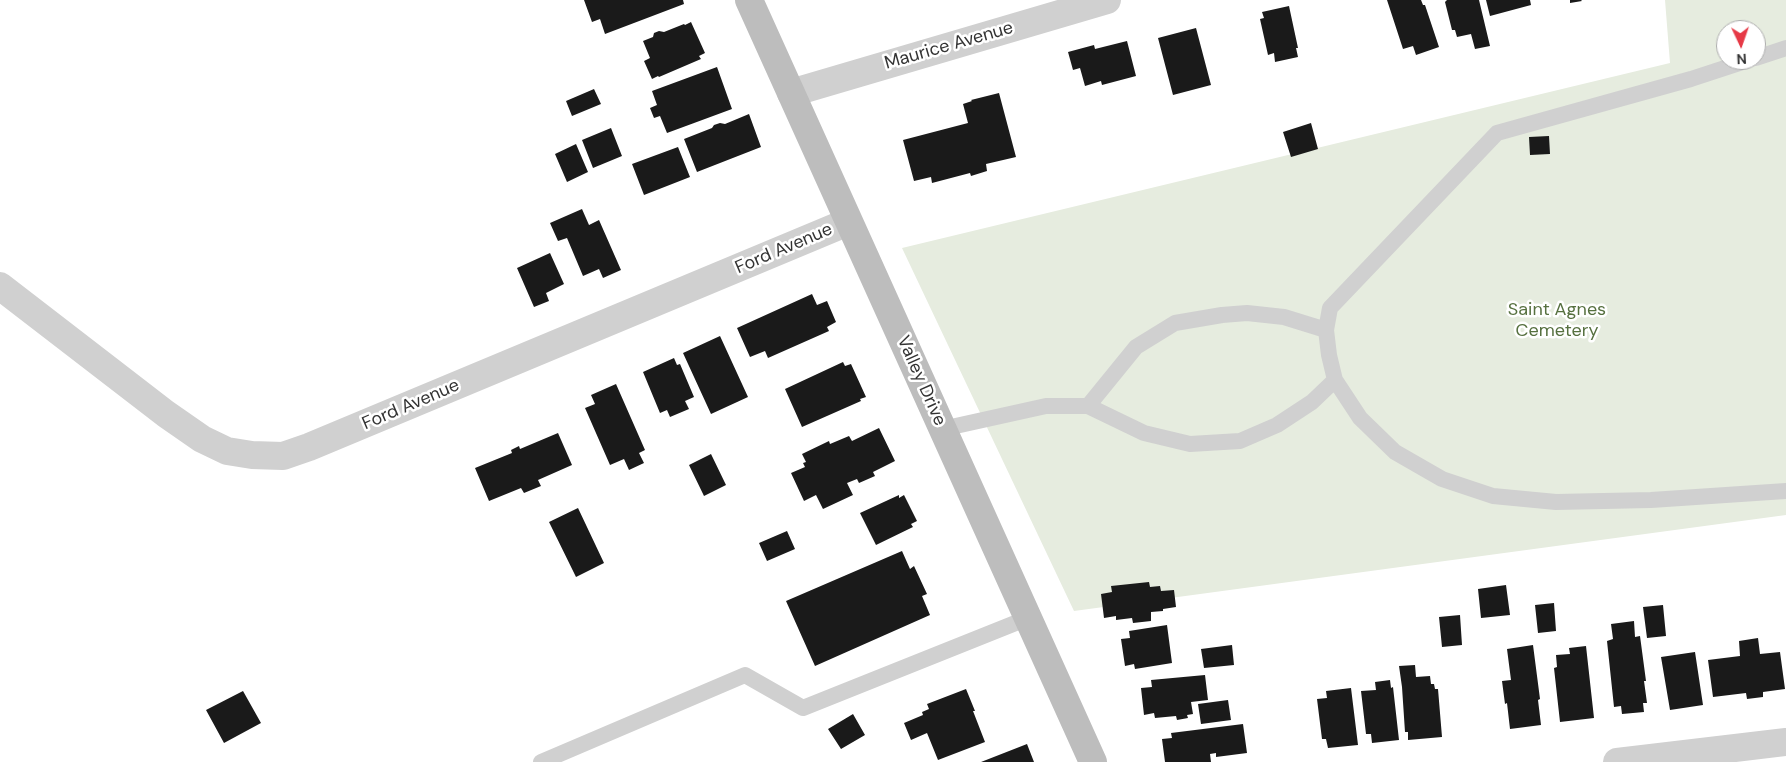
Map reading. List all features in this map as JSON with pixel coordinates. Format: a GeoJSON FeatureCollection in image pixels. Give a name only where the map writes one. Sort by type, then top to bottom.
{"type":"FeatureCollection","features":[{"type":"Feature","properties":{"kind":"main road","name":"Valley Drive"},"geometry":{"type":"LineString","coordinates":[[749,0],[1093,762]]}},
{"type":"Feature","properties":{"kind":"street","name":"Maurice Avenue"},"geometry":{"type":"LineString","coordinates":[[791,93],[1107,0]]}},
{"type":"Feature","properties":{"kind":"street","name":"Ford Avenue"},"geometry":{"type":"LineString","coordinates":[[0,286],[202,440],[227,451],[252,455],[283,456],[309,447],[848,222]]}},
{"type":"Feature","properties":{"kind":"street"},"geometry":{"type":"LineString","coordinates":[[1617,762],[1786,742]]}},
{"type":"Feature","properties":{"kind":"lane"},"geometry":{"type":"LineString","coordinates":[[1766,55],[1786,48]]}},
{"type":"Feature","properties":{"kind":"lane"},"geometry":{"type":"LineString","coordinates":[[1718,70],[1497,133],[1330,308],[1326,330],[1329,355],[1334,380],[1360,418],[1395,452],[1442,479],[1493,496],[1556,502],[1623,501],[1786,491]]}},
{"type":"Feature","properties":{"kind":"lane"},"geometry":{"type":"LineString","coordinates":[[1088,406],[1136,347],[1175,323],[1246,313],[1284,317],[1326,330]]}},
{"type":"Feature","properties":{"kind":"lane"},"geometry":{"type":"LineString","coordinates":[[942,429],[1046,406],[1088,406],[1144,433],[1190,444],[1240,442],[1277,425],[1312,402],[1334,380]]}},
{"type":"Feature","properties":{"kind":"lane"},"geometry":{"type":"LineString","coordinates":[[541,762],[745,676],[803,708],[1028,618]]}},
{"type":"Feature","properties":{"kind":"green space","name":"Saint Agnes Cemetery"},"geometry":{"type":"Polygon","coordinates":[[[1665,0],[1786,0],[1786,515],[1074,611],[902,248],[1670,63],[1665,0]]]}},
{"type":"Feature","properties":{"kind":"building"},"geometry":{"type":"Polygon","coordinates":[[[584,0],[683,0],[684,4],[605,34],[600,19],[592,22],[584,0]]]}},
{"type":"Feature","properties":{"kind":"building"},"geometry":{"type":"Polygon","coordinates":[[[1387,0],[1421,0],[1423,5],[1425,5],[1439,47],[1416,55],[1413,46],[1403,49],[1387,0]]]}},
{"type":"Feature","properties":{"kind":"building"},"geometry":{"type":"Polygon","coordinates":[[[1447,0],[1479,0],[1490,46],[1475,49],[1471,34],[1457,37],[1455,30],[1452,30],[1445,2],[1447,0]]]}},
{"type":"Feature","properties":{"kind":"building"},"geometry":{"type":"Polygon","coordinates":[[[1486,0],[1530,0],[1531,5],[1490,16],[1486,0]]]}},
{"type":"Feature","properties":{"kind":"building"},"geometry":{"type":"Polygon","coordinates":[[[1570,0],[1581,0],[1582,1],[1570,3],[1570,0]]]}},
{"type":"Feature","properties":{"kind":"building"},"geometry":{"type":"Polygon","coordinates":[[[1289,6],[1298,48],[1296,48],[1298,57],[1275,62],[1274,53],[1268,55],[1260,19],[1264,18],[1262,12],[1289,6]]]}},
{"type":"Feature","properties":{"kind":"building"},"geometry":{"type":"Polygon","coordinates":[[[691,22],[705,53],[699,56],[701,59],[652,79],[644,61],[650,58],[643,41],[653,37],[654,33],[659,31],[664,32],[691,22]]]}},
{"type":"Feature","properties":{"kind":"building"},"geometry":{"type":"Polygon","coordinates":[[[1196,28],[1211,85],[1173,95],[1158,38],[1196,28]]]}},
{"type":"Feature","properties":{"kind":"building"},"geometry":{"type":"Polygon","coordinates":[[[1127,41],[1136,76],[1102,85],[1101,81],[1085,86],[1080,68],[1073,70],[1068,52],[1094,45],[1095,49],[1127,41]]]}},
{"type":"Feature","properties":{"kind":"building"},"geometry":{"type":"Polygon","coordinates":[[[717,67],[732,109],[667,133],[660,116],[654,118],[650,108],[657,105],[652,91],[717,67]]]}},
{"type":"Feature","properties":{"kind":"building"},"geometry":{"type":"Polygon","coordinates":[[[594,89],[601,104],[572,116],[566,101],[594,89]]]}},
{"type":"Feature","properties":{"kind":"building"},"geometry":{"type":"Polygon","coordinates":[[[999,93],[1016,157],[986,164],[987,171],[971,176],[970,173],[932,183],[931,177],[914,181],[903,140],[968,123],[963,104],[999,93]]]}},
{"type":"Feature","properties":{"kind":"building"},"geometry":{"type":"Polygon","coordinates":[[[749,114],[761,147],[697,172],[684,139],[712,128],[714,125],[725,124],[749,114]]]}},
{"type":"Feature","properties":{"kind":"building"},"geometry":{"type":"Polygon","coordinates":[[[1311,123],[1318,149],[1291,157],[1283,132],[1311,123]]]}},
{"type":"Feature","properties":{"kind":"building"},"geometry":{"type":"Polygon","coordinates":[[[611,128],[622,156],[593,168],[582,140],[611,128]]]}},
{"type":"Feature","properties":{"kind":"building"},"geometry":{"type":"Polygon","coordinates":[[[1549,136],[1550,154],[1530,155],[1529,137],[1549,136]]]}},
{"type":"Feature","properties":{"kind":"building"},"geometry":{"type":"Polygon","coordinates":[[[576,144],[588,172],[567,182],[555,154],[576,144]]]}},
{"type":"Feature","properties":{"kind":"building"},"geometry":{"type":"Polygon","coordinates":[[[678,147],[690,177],[644,195],[632,164],[678,147]]]}},
{"type":"Feature","properties":{"kind":"building"},"geometry":{"type":"Polygon","coordinates":[[[582,209],[589,225],[599,220],[621,270],[603,278],[599,269],[583,276],[567,238],[558,241],[550,223],[582,209]]]}},
{"type":"Feature","properties":{"kind":"building"},"geometry":{"type":"Polygon","coordinates":[[[550,253],[564,284],[546,293],[549,301],[534,307],[517,268],[550,253]]]}},
{"type":"Feature","properties":{"kind":"building"},"geometry":{"type":"Polygon","coordinates":[[[812,294],[817,305],[827,301],[836,322],[827,327],[829,331],[768,358],[765,351],[750,357],[737,328],[812,294]]]}},
{"type":"Feature","properties":{"kind":"building"},"geometry":{"type":"Polygon","coordinates":[[[720,336],[748,397],[711,414],[683,353],[720,336]]]}},
{"type":"Feature","properties":{"kind":"building"},"geometry":{"type":"Polygon","coordinates":[[[674,358],[677,365],[680,364],[694,397],[685,401],[689,409],[670,417],[667,410],[660,413],[643,372],[674,358]]]}},
{"type":"Feature","properties":{"kind":"building"},"geometry":{"type":"Polygon","coordinates":[[[843,362],[845,366],[851,364],[866,397],[802,427],[785,389],[843,362]]]}},
{"type":"Feature","properties":{"kind":"building"},"geometry":{"type":"Polygon","coordinates":[[[616,384],[645,450],[639,453],[644,463],[629,470],[624,459],[610,465],[585,408],[595,404],[591,395],[616,384]]]}},
{"type":"Feature","properties":{"kind":"building"},"geometry":{"type":"Polygon","coordinates":[[[879,428],[895,461],[873,472],[875,476],[859,483],[857,479],[847,483],[853,495],[823,509],[816,495],[804,501],[791,473],[805,467],[803,463],[806,462],[802,454],[829,441],[830,444],[849,436],[852,441],[879,428]]]}},
{"type":"Feature","properties":{"kind":"building"},"geometry":{"type":"Polygon","coordinates":[[[558,433],[572,465],[538,480],[541,486],[524,493],[521,488],[489,501],[475,468],[512,453],[511,450],[519,446],[520,449],[558,433]]]}},
{"type":"Feature","properties":{"kind":"building"},"geometry":{"type":"Polygon","coordinates":[[[711,454],[726,485],[704,496],[689,465],[711,454]]]}},
{"type":"Feature","properties":{"kind":"building"},"geometry":{"type":"Polygon","coordinates":[[[899,495],[899,498],[904,495],[917,521],[911,524],[913,527],[876,545],[860,513],[899,495]]]}},
{"type":"Feature","properties":{"kind":"building"},"geometry":{"type":"Polygon","coordinates":[[[578,508],[604,563],[576,577],[549,522],[578,508]]]}},
{"type":"Feature","properties":{"kind":"building"},"geometry":{"type":"Polygon","coordinates":[[[787,531],[795,549],[767,561],[759,543],[787,531]]]}},
{"type":"Feature","properties":{"kind":"building"},"geometry":{"type":"Polygon","coordinates":[[[902,551],[910,569],[914,566],[927,594],[922,596],[930,615],[815,666],[786,601],[902,551]]]}},
{"type":"Feature","properties":{"kind":"building"},"geometry":{"type":"Polygon","coordinates":[[[1149,582],[1150,587],[1160,586],[1161,591],[1174,590],[1176,607],[1151,612],[1151,621],[1133,623],[1132,618],[1116,620],[1116,616],[1104,618],[1101,594],[1112,592],[1111,586],[1149,582]]]}},
{"type":"Feature","properties":{"kind":"building"},"geometry":{"type":"Polygon","coordinates":[[[1506,585],[1510,615],[1481,618],[1478,589],[1506,585]]]}},
{"type":"Feature","properties":{"kind":"building"},"geometry":{"type":"Polygon","coordinates":[[[1554,603],[1556,631],[1538,633],[1535,605],[1554,603]]]}},
{"type":"Feature","properties":{"kind":"building"},"geometry":{"type":"Polygon","coordinates":[[[1663,605],[1666,636],[1647,638],[1643,607],[1663,605]]]}},
{"type":"Feature","properties":{"kind":"building"},"geometry":{"type":"Polygon","coordinates":[[[1460,615],[1462,645],[1442,647],[1439,617],[1460,615]]]}},
{"type":"Feature","properties":{"kind":"building"},"geometry":{"type":"Polygon","coordinates":[[[1634,621],[1635,637],[1640,636],[1647,703],[1643,703],[1644,712],[1622,714],[1621,706],[1614,707],[1607,641],[1613,639],[1611,624],[1634,621]]]}},
{"type":"Feature","properties":{"kind":"building"},"geometry":{"type":"Polygon","coordinates":[[[1167,625],[1172,663],[1135,669],[1134,664],[1125,666],[1121,639],[1130,638],[1129,631],[1167,625]]]}},
{"type":"Feature","properties":{"kind":"building"},"geometry":{"type":"Polygon","coordinates":[[[1758,638],[1760,654],[1780,652],[1785,689],[1763,692],[1763,697],[1747,699],[1746,693],[1713,697],[1708,660],[1740,656],[1739,641],[1758,638]]]}},
{"type":"Feature","properties":{"kind":"building"},"geometry":{"type":"Polygon","coordinates":[[[1232,645],[1234,665],[1204,668],[1201,649],[1232,645]]]}},
{"type":"Feature","properties":{"kind":"building"},"geometry":{"type":"Polygon","coordinates":[[[1533,645],[1540,699],[1538,700],[1541,725],[1510,729],[1502,681],[1511,680],[1507,649],[1533,645]]]}},
{"type":"Feature","properties":{"kind":"building"},"geometry":{"type":"Polygon","coordinates":[[[1586,646],[1594,718],[1560,722],[1554,668],[1557,667],[1556,655],[1570,654],[1569,648],[1586,646]]]}},
{"type":"Feature","properties":{"kind":"building"},"geometry":{"type":"Polygon","coordinates":[[[1695,652],[1703,705],[1670,710],[1661,657],[1695,652]]]}},
{"type":"Feature","properties":{"kind":"building"},"geometry":{"type":"Polygon","coordinates":[[[1415,665],[1416,677],[1430,676],[1431,684],[1434,684],[1435,689],[1438,689],[1442,737],[1408,740],[1408,732],[1405,732],[1399,666],[1415,665]]]}},
{"type":"Feature","properties":{"kind":"building"},"geometry":{"type":"Polygon","coordinates":[[[1205,675],[1208,700],[1191,702],[1193,714],[1187,715],[1188,718],[1177,720],[1176,716],[1155,718],[1154,713],[1144,715],[1141,688],[1152,687],[1151,680],[1205,675]]]}},
{"type":"Feature","properties":{"kind":"building"},"geometry":{"type":"Polygon","coordinates":[[[1390,680],[1391,688],[1393,687],[1399,740],[1372,743],[1371,734],[1366,734],[1361,691],[1376,690],[1375,682],[1390,680]]]}},
{"type":"Feature","properties":{"kind":"building"},"geometry":{"type":"Polygon","coordinates":[[[1351,688],[1358,745],[1328,748],[1326,739],[1322,739],[1317,699],[1327,698],[1326,691],[1351,688]]]}},
{"type":"Feature","properties":{"kind":"building"},"geometry":{"type":"Polygon","coordinates":[[[966,689],[985,742],[938,760],[927,733],[911,740],[904,723],[923,715],[922,712],[929,709],[927,704],[966,689]]]}},
{"type":"Feature","properties":{"kind":"building"},"geometry":{"type":"Polygon","coordinates":[[[243,691],[261,723],[224,743],[206,710],[243,691]]]}},
{"type":"Feature","properties":{"kind":"building"},"geometry":{"type":"Polygon","coordinates":[[[1228,700],[1231,720],[1201,724],[1198,704],[1228,700]]]}},
{"type":"Feature","properties":{"kind":"building"},"geometry":{"type":"Polygon","coordinates":[[[853,714],[865,735],[841,749],[828,729],[853,714]]]}},
{"type":"Feature","properties":{"kind":"building"},"geometry":{"type":"Polygon","coordinates":[[[1243,724],[1247,753],[1216,757],[1216,753],[1210,754],[1211,762],[1165,762],[1162,739],[1172,738],[1171,733],[1243,724]]]}},
{"type":"Feature","properties":{"kind":"building"},"geometry":{"type":"Polygon","coordinates":[[[1027,744],[1034,762],[981,762],[1027,744]]]}}]}
